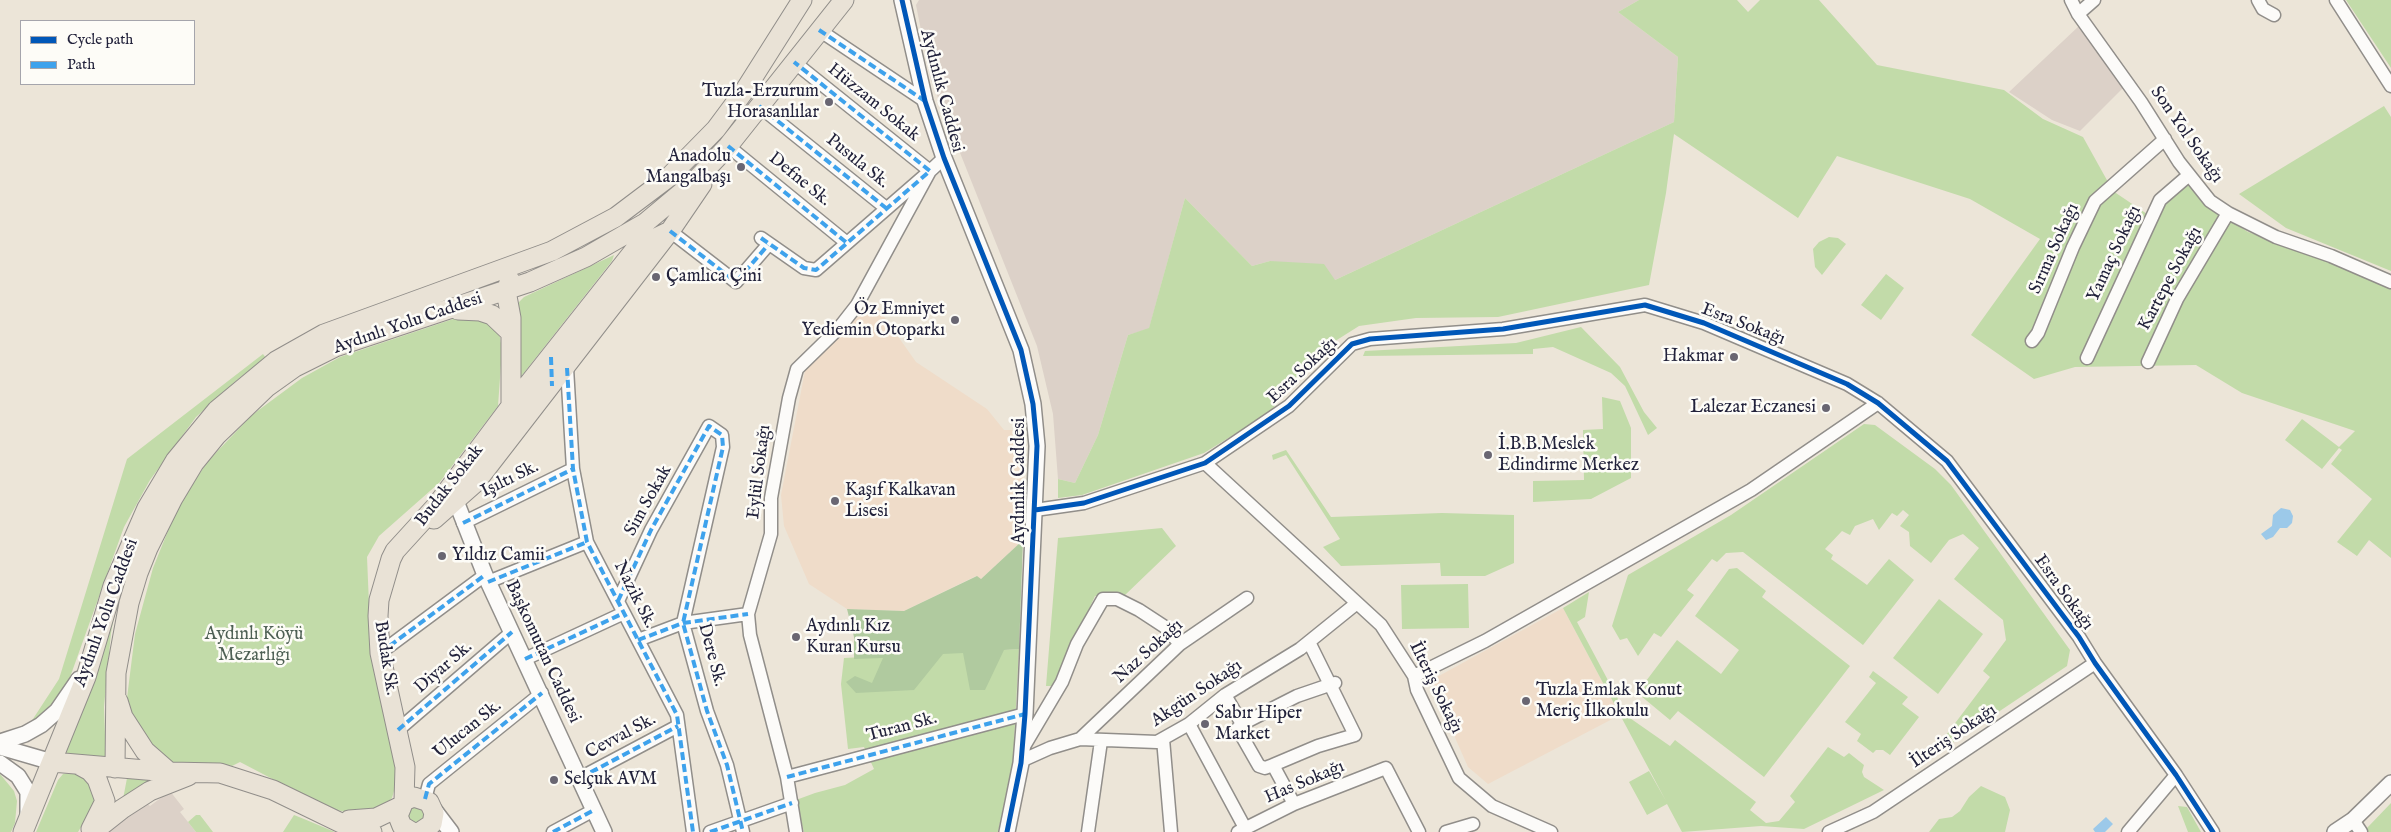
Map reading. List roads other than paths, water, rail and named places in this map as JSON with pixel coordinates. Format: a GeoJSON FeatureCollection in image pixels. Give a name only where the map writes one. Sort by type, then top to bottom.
{"type":"FeatureCollection","features":[{"type":"Feature","properties":{"kind":"main road","name":"Aydınlı Yolu Caddesi"},"geometry":{"type":"LineString","coordinates":[[25,826],[89,666],[113,586],[147,508],[175,461],[196,433],[235,393],[276,361],[324,334],[552,251],[616,218],[669,176],[716,129],[744,90],[802,0]]}},
{"type":"Feature","properties":{"kind":"main road","name":"Aydınlı Yolu Caddesi"},"geometry":{"type":"LineString","coordinates":[[115,768],[116,673],[129,603],[144,556],[173,498],[194,463],[216,436],[267,387],[295,367],[359,338],[506,291],[586,257],[645,223],[686,189],[728,146],[844,0]]}},
{"type":"Feature","properties":{"kind":"main road"},"geometry":{"type":"LineString","coordinates":[[819,30],[852,0]]}},
{"type":"Feature","properties":{"kind":"main road","name":"Budak Sokak"},"geometry":{"type":"LineString","coordinates":[[454,494],[476,482],[552,386],[670,231],[728,146]]}},
{"type":"Feature","properties":{"kind":"main road"},"geometry":{"type":"LineString","coordinates":[[511,406],[511,333],[506,291],[513,276],[566,253],[616,218]]}},
{"type":"Feature","properties":{"kind":"main road","name":"Budak Sokak"},"geometry":{"type":"LineString","coordinates":[[412,534],[454,494],[511,406],[637,247],[670,231]]}},
{"type":"Feature","properties":{"kind":"main road"},"geometry":{"type":"LineString","coordinates":[[435,314],[464,310],[480,311],[492,315],[511,333]]}},
{"type":"Feature","properties":{"kind":"main road","name":"Budak Sk."},"geometry":{"type":"LineString","coordinates":[[411,832],[400,821],[416,802],[380,653],[378,616],[386,574],[395,551],[412,534]]}},
{"type":"Feature","properties":{"kind":"main road"},"geometry":{"type":"LineString","coordinates":[[115,691],[123,717],[132,732],[145,751],[169,772]]}},
{"type":"Feature","properties":{"kind":"main road"},"geometry":{"type":"LineString","coordinates":[[52,762],[169,772],[220,773],[273,790],[353,828],[372,832]]}},
{"type":"Feature","properties":{"kind":"main road"},"geometry":{"type":"LineString","coordinates":[[78,765],[96,779],[105,801],[91,832]]}},
{"type":"Feature","properties":{"kind":"main road"},"geometry":{"type":"LineString","coordinates":[[91,832],[150,791],[196,773]]}},
{"type":"Feature","properties":{"kind":"main road"},"geometry":{"type":"LineString","coordinates":[[328,817],[357,820],[376,818],[416,802],[434,813],[432,824],[420,832]]}},
{"type":"Feature","properties":{"kind":"street","name":"Son Yol Sokağı"},"geometry":{"type":"LineString","coordinates":[[2071,0],[2078,14],[2141,102],[2188,175],[2210,201],[2228,214],[2276,237],[2331,256],[2391,282]]}},
{"type":"Feature","properties":{"kind":"street"},"geometry":{"type":"LineString","coordinates":[[2078,14],[2094,0]]}},
{"type":"Feature","properties":{"kind":"street"},"geometry":{"type":"LineString","coordinates":[[2258,0],[2263,8],[2274,15]]}},
{"type":"Feature","properties":{"kind":"street"},"geometry":{"type":"LineString","coordinates":[[2336,0],[2391,86]]}},
{"type":"Feature","properties":{"kind":"street","name":"Aydınlık Caddesi"},"geometry":{"type":"LineString","coordinates":[[903,1],[925,102],[944,158],[1021,350],[1033,404],[1036,438],[1035,510],[1025,714],[1021,756],[1006,832]]}},
{"type":"Feature","properties":{"kind":"street"},"geometry":{"type":"LineString","coordinates":[[819,30],[925,102]]}},
{"type":"Feature","properties":{"kind":"street","name":"Hüzzam Sokak"},"geometry":{"type":"LineString","coordinates":[[794,62],[930,171]]}},
{"type":"Feature","properties":{"kind":"street","name":"Pusula Sk."},"geometry":{"type":"LineString","coordinates":[[758,106],[886,208]]}},
{"type":"Feature","properties":{"kind":"street","name":"Sırma Sokağı"},"geometry":{"type":"LineString","coordinates":[[2032,341],[2038,333],[2073,247],[2095,202],[2164,139]]}},
{"type":"Feature","properties":{"kind":"street","name":"Defne Sk."},"geometry":{"type":"LineString","coordinates":[[728,146],[847,243]]}},
{"type":"Feature","properties":{"kind":"street","name":"Eylül Sokağı"},"geometry":{"type":"LineString","coordinates":[[796,832],[787,777],[750,635],[748,614],[771,534],[771,498],[789,398],[797,369],[839,328],[857,305],[930,171],[944,158]]}},
{"type":"Feature","properties":{"kind":"street"},"geometry":{"type":"LineString","coordinates":[[670,231],[736,282],[765,242],[804,268],[816,270],[930,171]]}},
{"type":"Feature","properties":{"kind":"street","name":"Yamaç Sokağı"},"geometry":{"type":"LineString","coordinates":[[2087,358],[2160,200],[2188,175]]}},
{"type":"Feature","properties":{"kind":"street","name":"Kartepe Sokağı"},"geometry":{"type":"LineString","coordinates":[[2148,362],[2177,298],[2228,214]]}},
{"type":"Feature","properties":{"kind":"street","name":"Esra Sokağı"},"geometry":{"type":"LineString","coordinates":[[1035,510],[1084,502],[1205,463],[1289,406],[1352,344],[1370,339],[1504,329],[1645,305],[1704,323],[1788,357],[1847,384],[1878,403],[1947,461],[2079,637],[2095,663],[2176,775],[2213,832]]}},
{"type":"Feature","properties":{"kind":"street"},"geometry":{"type":"LineString","coordinates":[[551,357],[552,386]]}},
{"type":"Feature","properties":{"kind":"street","name":"Nazik Sk."},"geometry":{"type":"LineString","coordinates":[[566,368],[573,469],[587,542],[677,715],[693,832]]}},
{"type":"Feature","properties":{"kind":"street"},"geometry":{"type":"LineString","coordinates":[[1414,676],[1493,636],[1751,490],[1878,403]]}},
{"type":"Feature","properties":{"kind":"street","name":"Sim Sokak"},"geometry":{"type":"LineString","coordinates":[[618,601],[651,530],[691,461],[696,446],[709,426],[715,430]]}},
{"type":"Feature","properties":{"kind":"street","name":"Dere Sk."},"geometry":{"type":"LineString","coordinates":[[715,430],[722,435],[723,448],[683,623],[707,711],[727,765],[741,827]]}},
{"type":"Feature","properties":{"kind":"street","name":"İlteriş Sokağı"},"geometry":{"type":"LineString","coordinates":[[1205,463],[1382,625],[1414,676],[1417,690],[1459,778],[1492,806],[1551,832]]}},
{"type":"Feature","properties":{"kind":"street","name":"Işıltı Sk."},"geometry":{"type":"LineString","coordinates":[[463,523],[573,469]]}},
{"type":"Feature","properties":{"kind":"street","name":"Başkomutan Caddesi"},"geometry":{"type":"LineString","coordinates":[[454,494],[463,523],[487,578],[542,693],[604,832]]}},
{"type":"Feature","properties":{"kind":"street"},"geometry":{"type":"LineString","coordinates":[[380,653],[487,578],[587,542]]}},
{"type":"Feature","properties":{"kind":"street","name":"Naz Sokağı"},"geometry":{"type":"LineString","coordinates":[[1080,739],[1180,644],[1247,598]]}},
{"type":"Feature","properties":{"kind":"street"},"geometry":{"type":"LineString","coordinates":[[1021,756],[1062,682],[1077,644],[1102,599],[1117,599],[1138,610],[1164,628],[1180,644]]}},
{"type":"Feature","properties":{"kind":"street","name":"Akgün Sokağı"},"geometry":{"type":"LineString","coordinates":[[1021,756],[1080,739],[1157,742],[1188,724],[1225,695],[1304,645],[1357,603]]}},
{"type":"Feature","properties":{"kind":"street"},"geometry":{"type":"LineString","coordinates":[[525,659],[624,613]]}},
{"type":"Feature","properties":{"kind":"street"},"geometry":{"type":"LineString","coordinates":[[638,640],[683,623],[748,614]]}},
{"type":"Feature","properties":{"kind":"street","name":"Diyar Sk."},"geometry":{"type":"LineString","coordinates":[[398,730],[512,632]]}},
{"type":"Feature","properties":{"kind":"street"},"geometry":{"type":"LineString","coordinates":[[1304,645],[1333,684],[1355,735],[1318,746],[1265,768],[1259,766],[1238,728],[1242,724],[1297,696],[1333,684]]}},
{"type":"Feature","properties":{"kind":"street","name":"İlteriş Sokağı"},"geometry":{"type":"LineString","coordinates":[[1829,832],[1873,812],[2095,663]]}},
{"type":"Feature","properties":{"kind":"street"},"geometry":{"type":"LineString","coordinates":[[0,742],[25,734],[57,711],[89,666]]}},
{"type":"Feature","properties":{"kind":"street","name":"Ulucan Sk."},"geometry":{"type":"LineString","coordinates":[[416,802],[429,784],[542,693]]}},
{"type":"Feature","properties":{"kind":"street"},"geometry":{"type":"LineString","coordinates":[[1225,695],[1242,724]]}},
{"type":"Feature","properties":{"kind":"street","name":"Turan Sk."},"geometry":{"type":"LineString","coordinates":[[787,777],[1025,714]]}},
{"type":"Feature","properties":{"kind":"street"},"geometry":{"type":"LineString","coordinates":[[1188,724],[1241,830]]}},
{"type":"Feature","properties":{"kind":"street","name":"Cevval Sk."},"geometry":{"type":"LineString","coordinates":[[580,778],[678,726]]}},
{"type":"Feature","properties":{"kind":"street"},"geometry":{"type":"LineString","coordinates":[[1163,739],[1171,832]]}},
{"type":"Feature","properties":{"kind":"street"},"geometry":{"type":"LineString","coordinates":[[1088,832],[1101,741]]}},
{"type":"Feature","properties":{"kind":"street"},"geometry":{"type":"LineString","coordinates":[[0,747],[52,762]]}},
{"type":"Feature","properties":{"kind":"street"},"geometry":{"type":"LineString","coordinates":[[0,763],[18,776],[28,792],[25,826]]}},
{"type":"Feature","properties":{"kind":"street"},"geometry":{"type":"LineString","coordinates":[[1273,765],[1294,804]]}},
{"type":"Feature","properties":{"kind":"street","name":"Has Sokağı"},"geometry":{"type":"LineString","coordinates":[[1241,830],[1294,804],[1386,768],[1419,832]]}},
{"type":"Feature","properties":{"kind":"street"},"geometry":{"type":"LineString","coordinates":[[2128,832],[2176,775]]}},
{"type":"Feature","properties":{"kind":"street"},"geometry":{"type":"LineString","coordinates":[[2335,832],[2357,826],[2391,783]]}},
{"type":"Feature","properties":{"kind":"street"},"geometry":{"type":"LineString","coordinates":[[416,802],[451,832]]}},
{"type":"Feature","properties":{"kind":"street"},"geometry":{"type":"LineString","coordinates":[[710,832],[741,827],[792,803]]}},
{"type":"Feature","properties":{"kind":"street"},"geometry":{"type":"LineString","coordinates":[[553,832],[594,810]]}},
{"type":"Feature","properties":{"kind":"street"},"geometry":{"type":"LineString","coordinates":[[1446,832],[1473,824]]}},
{"type":"Feature","properties":{"kind":"water"},"geometry":{"type":"Polygon","coordinates":[[[2281,508],[2290,510],[2293,516],[2292,523],[2287,528],[2280,528],[2273,537],[2266,540],[2261,534],[2272,526],[2273,515],[2281,508]]]}},
{"type":"Feature","properties":{"kind":"water"},"geometry":{"type":"Polygon","coordinates":[[[2106,817],[2113,824],[2105,832],[2095,832],[2093,829],[2106,817]]]}},
{"type":"Feature","properties":{"kind":"place","name":"Tuzla-Erzurum Horasanlılar"},"geometry":{"type":"Point","coordinates":[829,102]}},
{"type":"Feature","properties":{"kind":"place","name":"Anadolu Mangalbaşı"},"geometry":{"type":"Point","coordinates":[741,167]}},
{"type":"Feature","properties":{"kind":"place","name":"Çamlıca Çini"},"geometry":{"type":"Point","coordinates":[656,277]}},
{"type":"Feature","properties":{"kind":"place","name":"Öz Emniyet Yediemin Otoparkı"},"geometry":{"type":"Point","coordinates":[955,320]}},
{"type":"Feature","properties":{"kind":"place","name":"Hakmar"},"geometry":{"type":"Point","coordinates":[1734,357]}},
{"type":"Feature","properties":{"kind":"place","name":"Lalezar Eczanesi"},"geometry":{"type":"Point","coordinates":[1826,408]}},
{"type":"Feature","properties":{"kind":"place","name":"İ.B.B.Meslek Edindirme Merkez"},"geometry":{"type":"Point","coordinates":[1488,455]}},
{"type":"Feature","properties":{"kind":"place","name":"Kaşıf Kalkavan Lisesi"},"geometry":{"type":"Point","coordinates":[835,501]}},
{"type":"Feature","properties":{"kind":"place","name":"Yıldız Camii"},"geometry":{"type":"Point","coordinates":[442,556]}},
{"type":"Feature","properties":{"kind":"place","name":"Aydınlı Kız Kuran Kursu"},"geometry":{"type":"Point","coordinates":[796,637]}},
{"type":"Feature","properties":{"kind":"place","name":"Tuzla Emlak Konut Meriç İlkokulu"},"geometry":{"type":"Point","coordinates":[1526,701]}},
{"type":"Feature","properties":{"kind":"place","name":"Sabır Hiper Market"},"geometry":{"type":"Point","coordinates":[1205,724]}},
{"type":"Feature","properties":{"kind":"place","name":"Selçuk AVM"},"geometry":{"type":"Point","coordinates":[554,780]}},
{"type":"Feature","properties":{"kind":"park label","name":"Aydınlı Köyü Mezarlığı"},"geometry":{"type":"Point","coordinates":[254,645]}}]}
